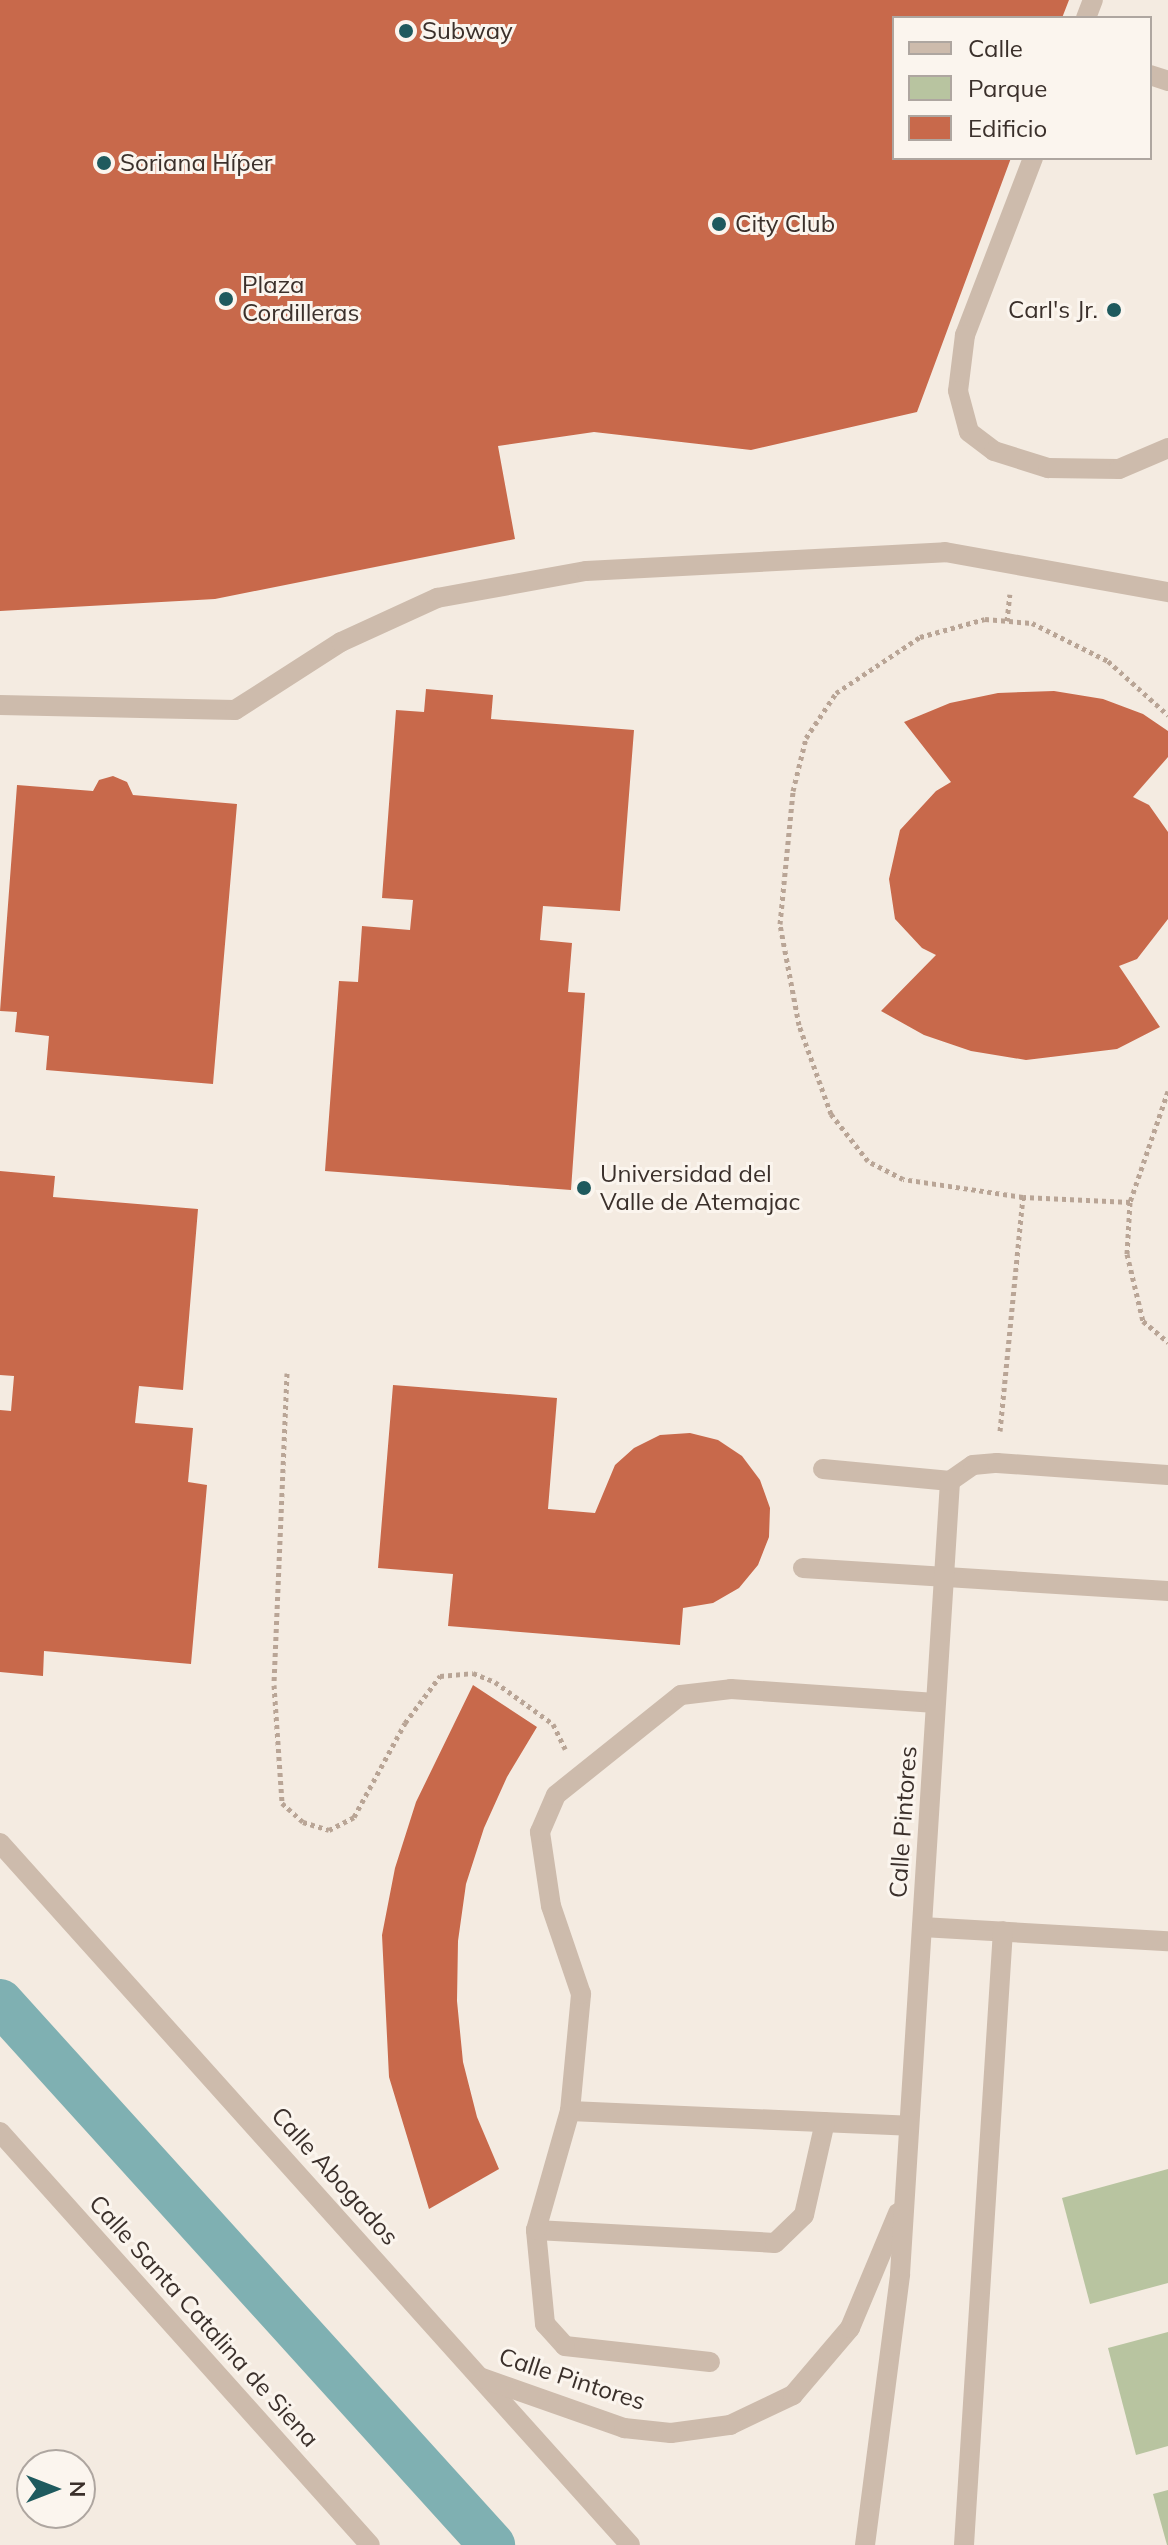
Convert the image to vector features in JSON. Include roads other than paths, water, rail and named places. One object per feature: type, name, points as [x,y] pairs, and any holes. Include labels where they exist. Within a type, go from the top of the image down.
[{"type":"street","points":[[1032,160],[965,335],[958,391],[969,432],[994,451],[1048,468],[1119,469],[1168,448]]},
{"type":"street","points":[[0,705],[235,710],[341,642],[437,598],[586,571],[945,552],[1168,592]]},
{"type":"street","points":[[823,1469],[950,1481],[973,1465],[997,1463],[1168,1475]]},
{"type":"street","name":"Calle Pintores","points":[[865,2545],[900,2274],[950,1481]]},
{"type":"street","points":[[803,1568],[944,1581],[1168,1591]]},
{"type":"street","points":[[710,2362],[565,2346],[545,2324],[536,2230],[570,2111],[581,1994],[551,1906],[540,1832],[556,1795],[681,1695],[731,1689],[936,1703]]},
{"type":"street","name":"Calle Abogados","points":[[0,1843],[630,2545]]},
{"type":"street","points":[[922,1927],[1168,1941]]},
{"type":"street","points":[[964,2545],[1003,1931]]},
{"type":"street","points":[[570,2111],[909,2126]]},
{"type":"street","points":[[536,2230],[775,2243],[804,2215],[825,2122]]},
{"type":"street","name":"Calle Santa Catalina de Siena","points":[[0,2132],[370,2545]]},
{"type":"street","name":"Calle Pintores","points":[[479,2377],[624,2428],[671,2433],[730,2425],[776,2406],[793,2395],[850,2328],[905,2194]]},
{"type":"waterway","points":[[0,2002],[492,2545]]},
{"type":"place","name":"Subway","points":[[406,31]]},
{"type":"place","name":"Soriana Híper","points":[[104,163]]},
{"type":"place","name":"City Club","points":[[719,224]]},
{"type":"place","name":"Plaza Cordilleras","points":[[226,299]]},
{"type":"place","name":"Carl's Jr.","points":[[1114,310]]},
{"type":"place","name":"Universidad del Valle de Atemajac","points":[[584,1188]]}]
